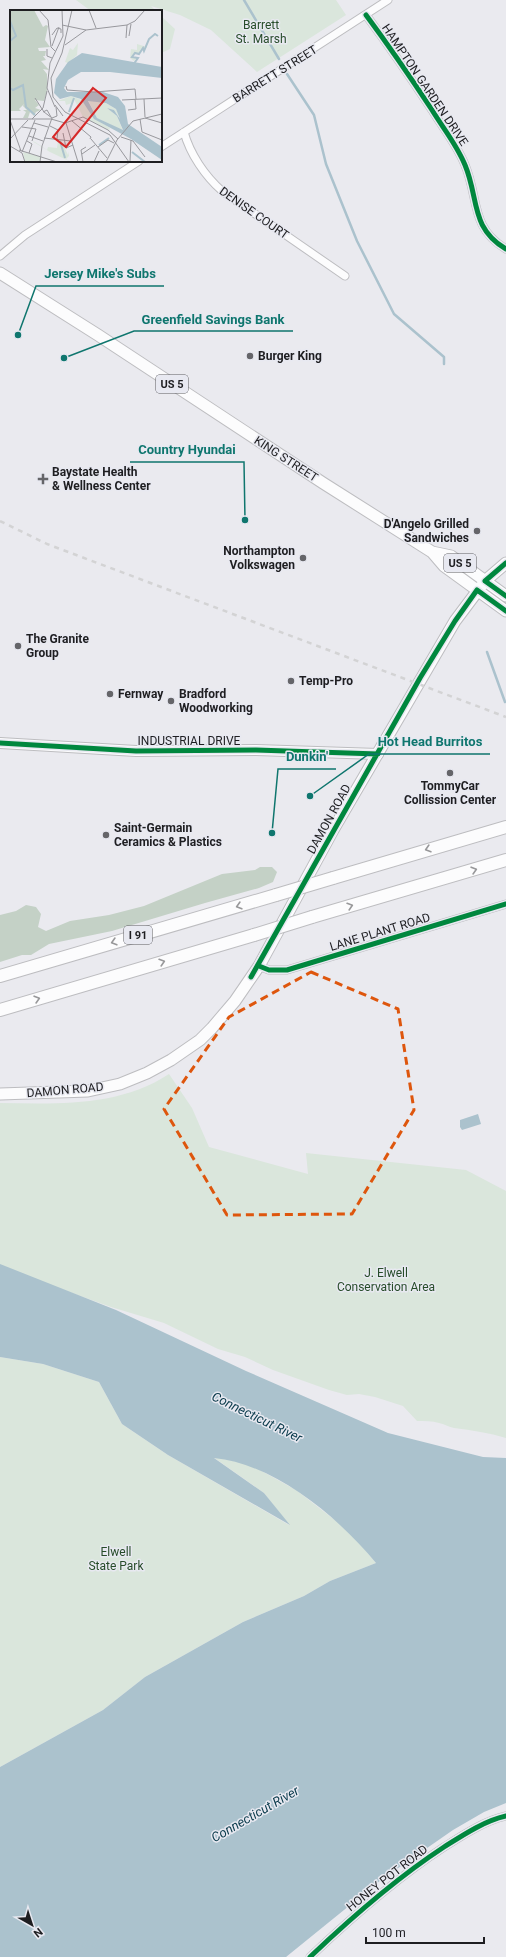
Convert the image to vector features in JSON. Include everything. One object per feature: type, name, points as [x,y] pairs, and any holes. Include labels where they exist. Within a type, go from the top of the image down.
[{"type":"highway","name":"I 91","points":[[0,976],[506,826]]},
{"type":"highway","points":[[0,1010],[506,860]]},
{"type":"main road","name":"KING STREET","points":[[0,273],[84,325],[432,552],[444,566],[477,590]]},
{"type":"main road","name":"KING STREET","points":[[432,552],[451,556],[485,581]]},
{"type":"main road","name":"DAMON ROAD","points":[[0,1094],[99,1089],[125,1082],[171,1060],[200,1040],[235,1001],[259,966],[333,830],[443,640],[477,590],[506,563]]},
{"type":"main road","name":"US 5","points":[[485,581],[506,596]]},
{"type":"main road","name":"US 5","points":[[477,590],[506,611]]},
{"type":"street","name":"BARRETT STREET","points":[[162,146],[388,0]]},
{"type":"street","name":"HAMPTON GARDEN DRIVE","points":[[366,15],[398,58],[459,152],[469,177],[480,222],[492,239],[506,249]]},
{"type":"street","name":"DENISE COURT","points":[[184,132],[186,142],[208,177],[222,191],[345,276]]},
{"type":"street","points":[[0,256],[24,235],[137,162]]},
{"type":"street","name":"INDUSTRIAL DRIVE","points":[[0,743],[136,752],[256,750],[378,754]]},
{"type":"street","name":"LANE PLANT ROAD","points":[[259,966],[269,970],[287,970],[506,904]]},
{"type":"street","name":"HONEY POT ROAD","points":[[310,1957],[370,1901],[404,1874],[464,1835],[489,1822],[506,1816]]},
{"type":"highlighted area","points":[[311,972],[398,1009],[414,1110],[352,1214],[227,1215],[164,1109],[229,1017]]},
{"type":"green space","name":"Barrett St. Marsh","points":[[76,0],[336,0],[346,15],[257,72],[211,30],[180,15],[151,6],[155,10],[90,10]]},
{"type":"green space","points":[[162,17],[175,29],[170,49],[162,53]]},
{"type":"green space","name":"J. Elwell Conservation Area","points":[[169,1074],[192,1108],[209,1147],[308,1174],[306,1153],[466,1170],[506,1191],[506,1438],[454,1428],[436,1422],[417,1421],[403,1406],[375,1397],[359,1394],[347,1395],[329,1390],[273,1370],[245,1357],[218,1349],[164,1323],[111,1307],[47,1284],[0,1274],[0,1103],[65,1103],[109,1098],[130,1093],[150,1085]]},
{"type":"green space","name":"Elwell State Park","points":[[0,1357],[43,1364],[99,1382],[122,1424],[168,1455],[289,1525],[264,1493],[213,1457],[249,1464],[296,1490],[349,1531],[376,1563],[330,1581],[304,1596],[243,1622],[145,1677],[103,1710],[0,1767]]},
{"type":"shaded area","points":[[260,867],[272,867],[277,872],[273,882],[259,888],[112,931],[49,944],[31,955],[22,955],[0,962],[0,915],[16,911],[26,905],[36,907],[41,914],[38,927],[46,931],[70,921],[109,915],[144,906],[222,874],[255,870]]},
{"type":"water","points":[[478,1114],[481,1124],[462,1130],[460,1127],[460,1120]]},
{"type":"water","name":"Connecticut River","points":[[0,1264],[116,1310],[246,1371],[388,1433],[483,1457],[506,1458],[506,1803],[484,1812],[453,1830],[381,1880],[286,1957],[0,1957],[0,1767],[103,1710],[145,1677],[243,1622],[304,1596],[330,1581],[376,1563],[343,1528],[324,1511],[282,1482],[260,1470],[237,1462],[214,1458],[264,1493],[290,1525],[168,1455],[122,1424],[99,1382],[43,1364],[0,1357]]},
{"type":"waterway","points":[[244,0],[279,59]]},
{"type":"waterway","points":[[287,74],[314,115],[326,164],[357,241],[394,314],[444,357],[444,364]]},
{"type":"waterway","points":[[487,652],[505,702]]},
{"type":"railway","points":[[0,521],[47,544],[506,717]]},
{"type":"cycle path","points":[[366,15],[408,74],[454,144],[465,165],[481,222],[486,232],[494,241],[506,249]]},
{"type":"cycle path","points":[[506,563],[485,581],[506,596]]},
{"type":"cycle path","points":[[251,977],[420,678],[455,621],[477,590],[506,611]]},
{"type":"cycle path","points":[[0,743],[136,751],[256,750],[378,754]]},
{"type":"cycle path","points":[[259,966],[269,970],[287,970],[506,904]]},
{"type":"cycle path","points":[[310,1957],[374,1899],[426,1859],[474,1829],[490,1821],[506,1816]]},
{"type":"place","name":"Jersey Mike's Subs","points":[[18,335]]},
{"type":"place","name":"Burger King","points":[[250,356]]},
{"type":"place","name":"Greenfield Savings Bank","points":[[64,358]]},
{"type":"place","name":"Baystate Health & Wellness Center","points":[[43,479]]},
{"type":"place","name":"Country Hyundai","points":[[245,520]]},
{"type":"place","name":"D'Angelo Grilled Sandwiches","points":[[477,531]]},
{"type":"place","name":"Northampton Volkswagen","points":[[303,558]]},
{"type":"place","name":"The Granite Group","points":[[18,646]]},
{"type":"place","name":"Temp-Pro","points":[[291,681]]},
{"type":"place","name":"Fernway","points":[[110,694]]},
{"type":"place","name":"Bradford Woodworking","points":[[171,701]]},
{"type":"place","name":"TommyCar Collission Center","points":[[450,773]]},
{"type":"place","name":"Hot Head Burritos","points":[[310,796]]},
{"type":"place","name":"Dunkin'","points":[[272,833]]},
{"type":"place","name":"Saint-Germain Ceramics & Plastics","points":[[106,835]]}]
